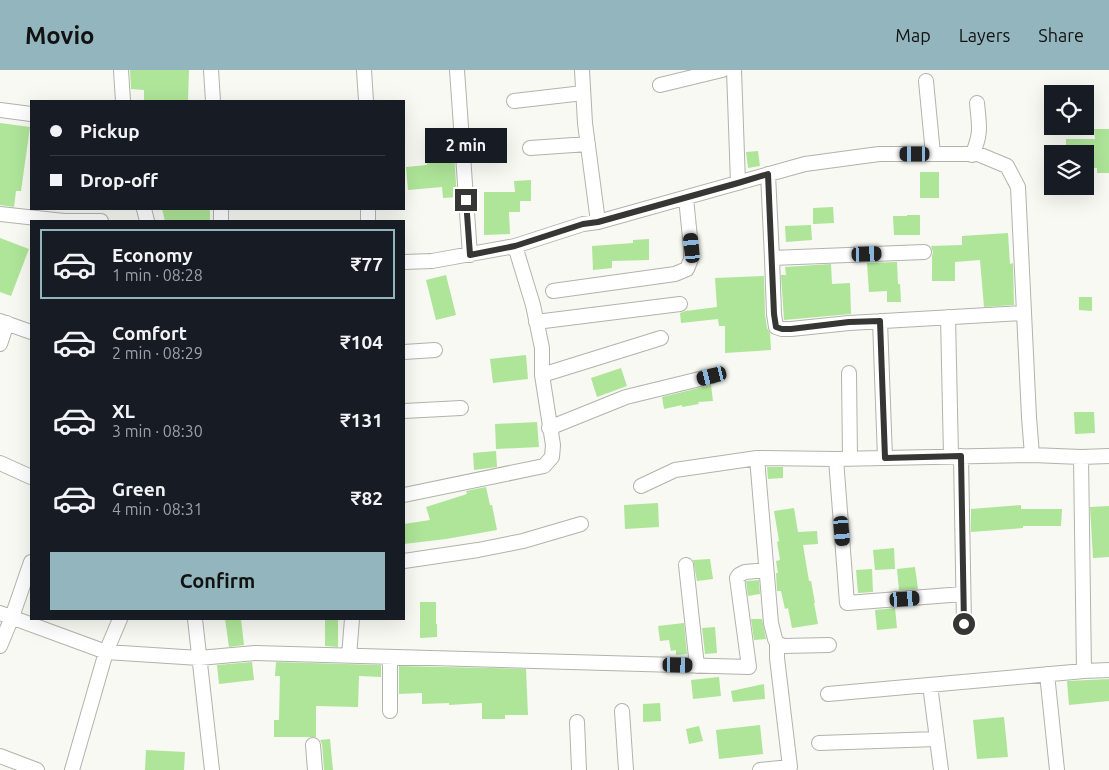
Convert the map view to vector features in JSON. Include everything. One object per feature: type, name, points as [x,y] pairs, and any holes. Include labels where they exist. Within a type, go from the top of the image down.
[{"type":"street","points":[[120,70],[124,100]]},
{"type":"street","points":[[211,70],[213,100]]},
{"type":"street","points":[[364,70],[366,100]]},
{"type":"street","points":[[457,70],[470,255]]},
{"type":"street","points":[[582,70],[585,123],[598,222]]},
{"type":"street","points":[[660,85],[722,70]]},
{"type":"street","points":[[734,70],[738,183]]},
{"type":"street","points":[[926,81],[933,154]]},
{"type":"street","points":[[514,101],[583,93]]},
{"type":"street","points":[[972,155],[980,132],[977,103]]},
{"type":"street","points":[[0,110],[30,114]]},
{"type":"street","points":[[530,148],[588,144]]},
{"type":"street","points":[[405,262],[432,261],[515,246],[583,224],[598,222],[805,164],[879,154],[978,154],[1007,166],[1018,187],[1032,455]]},
{"type":"street","points":[[768,174],[776,327],[791,329],[849,322],[1024,313]]},
{"type":"street","points":[[553,291],[675,274],[687,269],[691,259],[692,248],[686,198]]},
{"type":"street","points":[[0,214],[64,220]]},
{"type":"street","points":[[405,495],[544,466],[552,457],[553,445],[542,375],[542,348],[533,305],[515,246]]},
{"type":"street","points":[[772,258],[924,252]]},
{"type":"street","points":[[536,322],[680,304]]},
{"type":"street","points":[[948,318],[964,624]]},
{"type":"street","points":[[880,321],[885,458]]},
{"type":"street","points":[[0,344],[4,322],[30,332]]},
{"type":"street","points":[[542,375],[661,338]]},
{"type":"street","points":[[405,352],[435,350]]},
{"type":"street","points":[[849,373],[843,458],[848,603],[963,594]]},
{"type":"street","points":[[549,428],[626,397],[712,376]]},
{"type":"street","points":[[405,411],[461,408]]},
{"type":"street","points":[[641,486],[675,470],[756,458],[1109,456]]},
{"type":"street","points":[[1080,457],[1084,672]]},
{"type":"street","points":[[756,458],[772,628],[777,644],[790,767],[760,770]]},
{"type":"street","points":[[0,463],[30,476]]},
{"type":"street","points":[[405,561],[524,541],[581,524]]},
{"type":"street","points":[[0,646],[6,615],[30,564]]},
{"type":"street","points":[[686,565],[697,666]]},
{"type":"street","points":[[6,615],[106,652],[200,658],[256,653],[748,667],[738,575],[745,572],[766,570]]},
{"type":"street","points":[[72,770],[106,652],[120,620]]},
{"type":"street","points":[[196,620],[212,770]]},
{"type":"street","points":[[349,656],[352,620]]},
{"type":"street","points":[[777,644],[783,646],[830,645]]},
{"type":"street","points":[[390,657],[390,711]]},
{"type":"street","points":[[828,694],[1109,670]]},
{"type":"street","points":[[1047,674],[1057,770]]},
{"type":"street","points":[[930,685],[941,770]]},
{"type":"street","points":[[622,711],[626,770]]},
{"type":"street","points":[[577,722],[579,770]]},
{"type":"street","points":[[820,743],[937,739]]},
{"type":"street","points":[[313,745],[315,770]]},
{"type":"street","points":[[0,756],[37,770]]},
{"type":"building","points":[[130,70],[189,70],[188,100],[144,100],[144,90],[131,89]]},
{"type":"building","points":[[0,123],[30,127],[21,191],[16,191],[14,207],[0,205]]},
{"type":"building","points":[[1094,129],[1109,129],[1109,173],[1097,173],[1097,168],[1094,168],[1094,145],[1066,145],[1066,139],[1095,139]]},
{"type":"building","points":[[758,151],[760,166],[748,168],[746,152]]},
{"type":"building","points":[[454,154],[457,197],[443,198],[442,187],[408,190],[406,167],[427,165],[426,156]]},
{"type":"building","points":[[920,172],[939,172],[939,198],[920,198]]},
{"type":"building","points":[[531,180],[531,201],[520,201],[520,212],[509,212],[510,234],[484,235],[484,192],[515,192],[514,181]]},
{"type":"building","points":[[833,207],[834,223],[813,224],[813,208]]},
{"type":"building","points":[[162,210],[210,210],[210,220],[165,220]]},
{"type":"building","points":[[920,215],[920,235],[894,235],[893,216]]},
{"type":"building","points":[[811,225],[812,240],[786,242],[785,226]]},
{"type":"building","points":[[1008,233],[1010,264],[1013,263],[1014,305],[984,307],[980,260],[955,262],[955,281],[932,281],[933,252],[931,246],[962,245],[962,236]]},
{"type":"building","points":[[0,238],[29,249],[11,296],[0,292]]},
{"type":"building","points":[[649,239],[649,260],[612,261],[612,268],[593,270],[592,246],[633,243],[633,240]]},
{"type":"building","points":[[897,262],[901,302],[887,302],[887,291],[869,292],[867,263]]},
{"type":"building","points":[[831,264],[832,284],[850,283],[851,314],[784,320],[781,275],[786,275],[785,267]]},
{"type":"building","points":[[446,275],[456,315],[436,320],[426,280]]},
{"type":"building","points":[[764,276],[765,314],[767,328],[770,333],[771,350],[725,353],[725,326],[719,326],[718,319],[681,323],[680,313],[717,307],[715,278]]},
{"type":"building","points":[[1079,297],[1092,297],[1092,311],[1079,310]]},
{"type":"building","points":[[526,355],[528,379],[493,383],[490,359]]},
{"type":"building","points":[[621,368],[627,386],[597,397],[591,378]]},
{"type":"building","points":[[711,385],[713,401],[664,409],[662,397]]},
{"type":"building","points":[[1074,412],[1094,412],[1095,433],[1075,434]]},
{"type":"building","points":[[537,422],[539,447],[496,449],[495,424]]},
{"type":"building","points":[[496,451],[497,467],[474,470],[473,453]]},
{"type":"building","points":[[767,467],[783,467],[783,478],[768,479]]},
{"type":"building","points":[[486,487],[497,530],[405,544],[405,524],[430,520],[426,507],[467,494],[466,491]]},
{"type":"building","points":[[658,503],[659,527],[625,529],[624,505]]},
{"type":"building","points":[[1021,505],[1021,509],[1062,509],[1061,526],[1023,526],[1023,528],[971,532],[971,509]]},
{"type":"building","points":[[1109,506],[1109,557],[1093,558],[1090,507]]},
{"type":"building","points":[[794,508],[798,532],[817,531],[818,544],[803,545],[818,624],[792,628],[788,608],[785,609],[781,591],[777,591],[776,573],[778,573],[776,561],[780,560],[774,511]]},
{"type":"building","points":[[894,548],[895,569],[875,570],[873,550]]},
{"type":"building","points":[[710,559],[713,579],[697,581],[693,560]]},
{"type":"building","points":[[915,567],[918,589],[899,590],[897,569]]},
{"type":"building","points":[[872,569],[873,592],[858,593],[856,570]]},
{"type":"building","points":[[759,580],[760,594],[748,596],[746,581]]},
{"type":"building","points":[[420,602],[436,602],[437,637],[420,638]]},
{"type":"building","points":[[895,608],[897,628],[877,630],[875,610]]},
{"type":"building","points":[[751,619],[762,619],[766,639],[754,640]]},
{"type":"building","points":[[225,620],[241,620],[244,645],[229,647]]},
{"type":"building","points":[[325,620],[338,620],[338,647],[325,646]]},
{"type":"building","points":[[684,623],[687,654],[676,655],[676,650],[671,651],[669,640],[660,641],[658,626]]},
{"type":"building","points":[[715,627],[717,653],[705,654],[702,628]]},
{"type":"building","points":[[252,662],[254,680],[219,684],[217,665]]},
{"type":"building","points":[[276,662],[381,665],[381,677],[359,676],[358,707],[316,706],[316,737],[274,737],[274,720],[279,720],[280,676],[275,676]]},
{"type":"building","points":[[399,666],[526,669],[528,715],[505,715],[505,719],[482,719],[482,703],[422,704],[422,693],[399,694]]},
{"type":"building","points":[[719,677],[721,696],[693,699],[691,680]]},
{"type":"building","points":[[1109,679],[1109,701],[1069,705],[1067,681]]},
{"type":"building","points":[[764,684],[765,699],[733,702],[731,691]]},
{"type":"building","points":[[660,703],[661,721],[643,722],[643,704]]},
{"type":"building","points":[[1004,717],[1008,757],[977,759],[973,720]]},
{"type":"building","points":[[760,725],[763,754],[719,759],[716,730]]},
{"type":"building","points":[[699,726],[703,741],[689,744],[686,729]]},
{"type":"building","points":[[330,739],[333,770],[324,770],[320,740]]},
{"type":"building","points":[[146,750],[185,752],[184,770],[145,770]]},
{"type":"route","points":[[466,200],[470,255],[515,246],[583,224],[598,222],[768,174],[776,327],[791,329],[849,322],[880,321],[885,458],[961,456],[964,624]]}]
